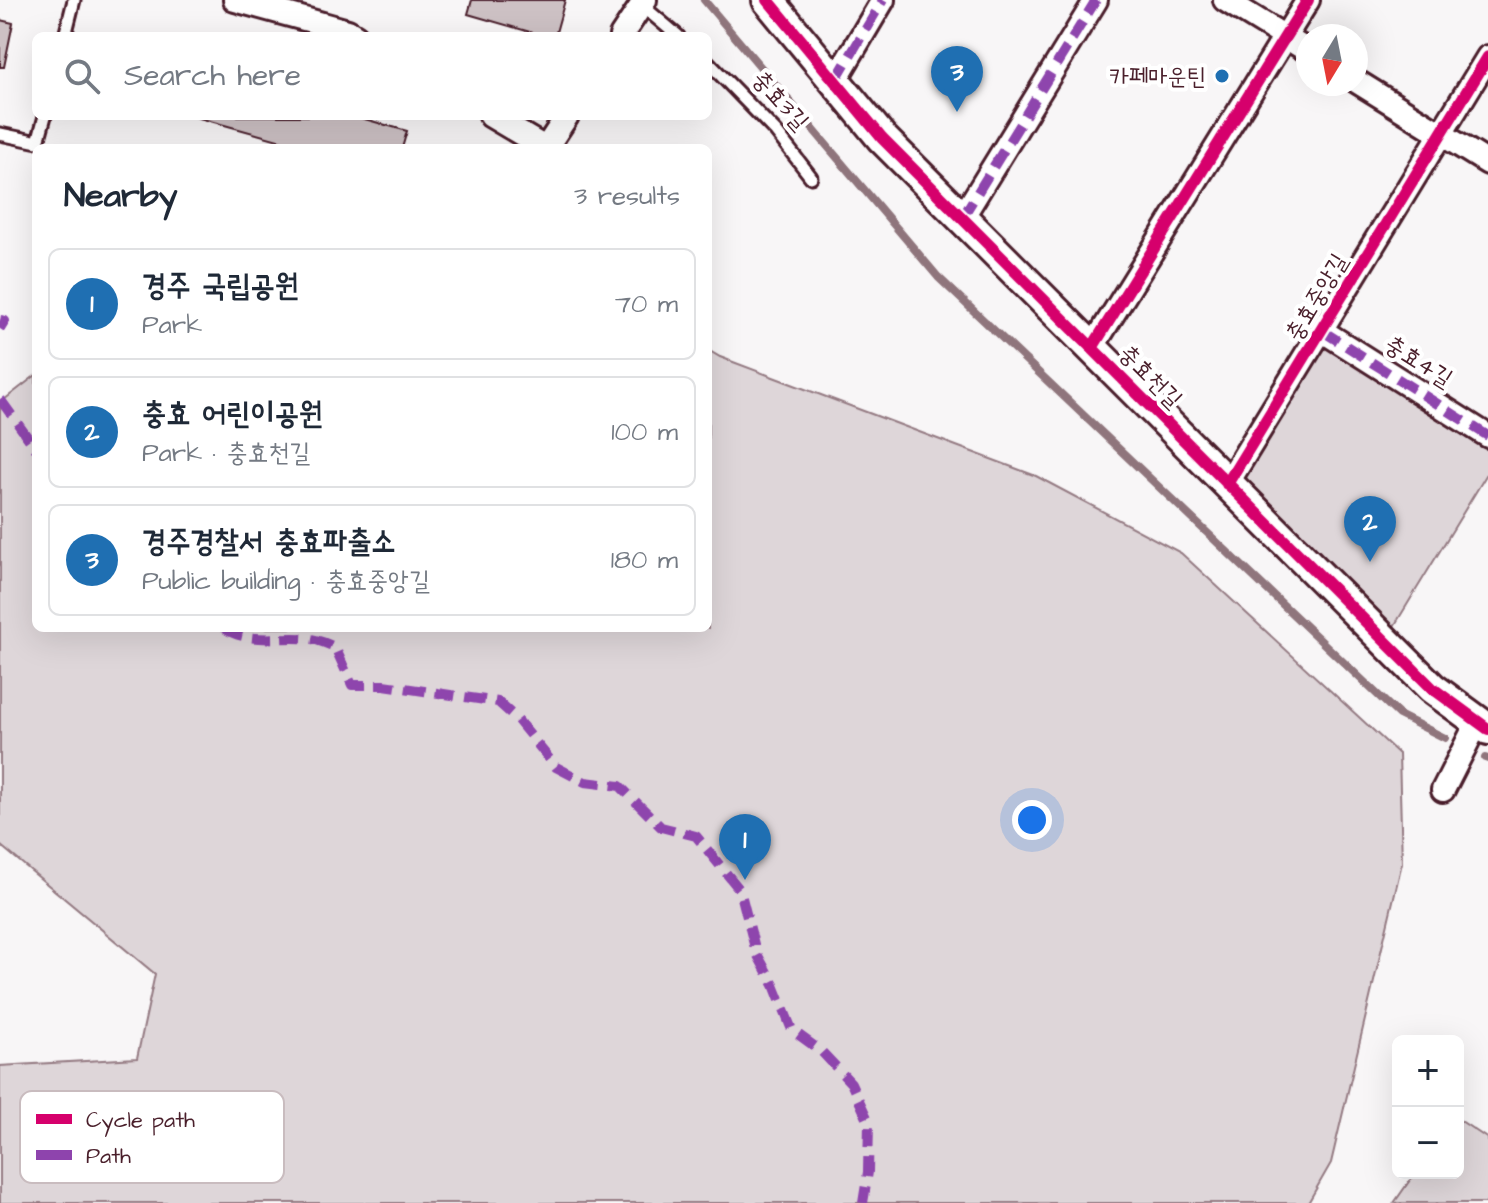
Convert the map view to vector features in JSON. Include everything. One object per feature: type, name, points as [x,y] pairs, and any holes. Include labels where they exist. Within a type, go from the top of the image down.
[{"type":"street","points":[[235,0],[350,32]]},
{"type":"street","name":"충효천길","points":[[768,0],[882,138],[1432,688],[1482,726]]},
{"type":"street","points":[[835,81],[883,0]]},
{"type":"street","points":[[962,218],[1096,0]]},
{"type":"street","points":[[1225,0],[1296,44]]},
{"type":"street","points":[[1092,348],[1308,0]]},
{"type":"street","points":[[623,32],[640,2]]},
{"type":"street","name":"충효중앙길","points":[[1227,484],[1488,57]]},
{"type":"street","points":[[1368,88],[1488,163]]},
{"type":"street","points":[[498,120],[538,144]]},
{"type":"street","points":[[548,144],[564,120]]},
{"type":"street","name":"충효4길","points":[[1321,330],[1488,436]]},
{"type":"street","points":[[1443,790],[1482,726]]},
{"type":"lane","points":[[66,32],[74,0]]},
{"type":"lane","points":[[640,2],[674,32]]},
{"type":"lane","name":"충효3길","points":[[712,66],[776,132],[811,177]]},
{"type":"lane","points":[[0,134],[38,142],[44,120]]},
{"type":"shaded area","points":[[1321,330],[1488,436],[1488,472],[1385,641],[1227,484]]},
{"type":"shaded area","points":[[712,352],[1036,476],[1181,553],[1399,754],[1402,863],[1331,1163],[1308,1203],[0,1203],[0,1066],[137,1058],[155,974],[0,845],[0,403],[32,378],[32,632],[712,632]]},
{"type":"shaded area","points":[[1464,1123],[1488,1139],[1488,1203],[1394,1203],[1411,1179],[1464,1179]]},
{"type":"building","points":[[472,0],[565,0],[556,32],[530,32],[468,14]]},
{"type":"building","points":[[0,20],[13,23],[4,67],[0,67]]},
{"type":"building","points":[[206,120],[368,120],[407,131],[403,144],[293,144]]},
{"type":"waterway","points":[[704,0],[938,277],[1399,715],[1445,738]]},
{"type":"marked path","points":[[835,81],[883,0]]},
{"type":"marked path","points":[[962,218],[1096,0]]},
{"type":"marked path","points":[[0,320],[5,321],[0,329]]},
{"type":"marked path","points":[[1321,330],[1488,436]]},
{"type":"marked path","points":[[0,399],[32,443]]},
{"type":"marked path","points":[[231,632],[266,638],[311,639],[335,647],[352,685],[384,685],[498,702],[516,718],[556,767],[585,782],[620,786],[661,827],[696,836],[740,890],[756,952],[774,985],[792,1030],[821,1051],[851,1083],[869,1122],[868,1172],[863,1203]]},
{"type":"cycle path","points":[[768,0],[882,138],[1432,688],[1488,729]]},
{"type":"cycle path","points":[[1092,348],[1308,0]]},
{"type":"cycle path","points":[[1227,484],[1488,57]]},
{"type":"place","name":"카페마운틴","points":[[1222,76]]},
{"type":"place","name":"경주경찰서 충효파출소","points":[[957,112]]},
{"type":"place","name":"충효 어린이공원","points":[[1370,562]]},
{"type":"place","name":"경주 국립공원","points":[[745,880]]}]
